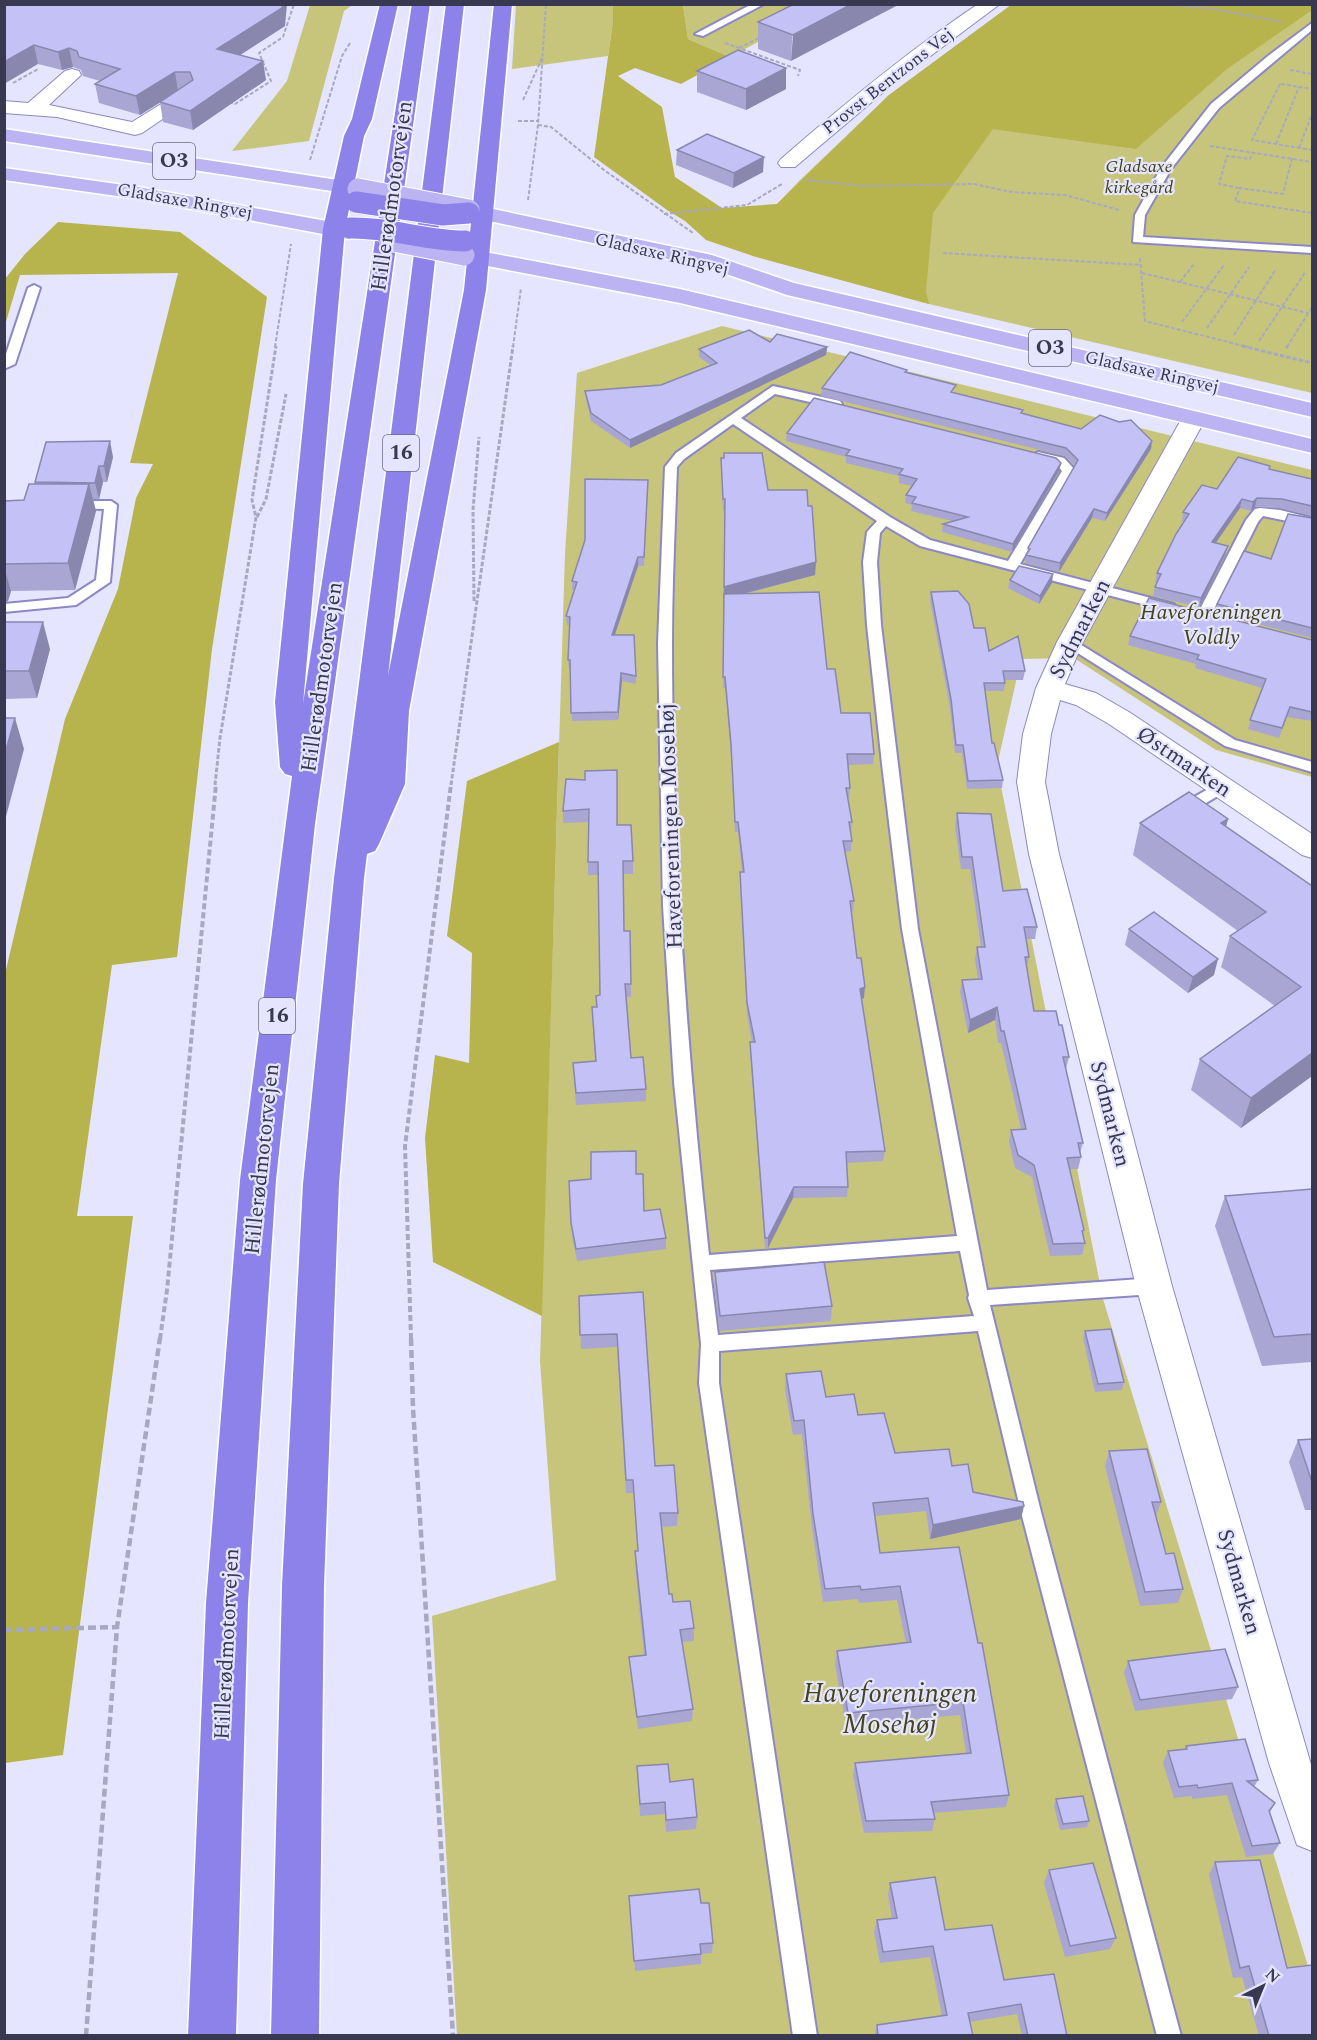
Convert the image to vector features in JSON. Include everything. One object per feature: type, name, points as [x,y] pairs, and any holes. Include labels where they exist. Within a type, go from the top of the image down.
[{"type":"highway","points":[[300,824],[290,702],[344,230],[349,195],[389,4]]},
{"type":"highway","name":"Hillerødmotorvejen","points":[[212,2036],[228,1591],[258,1180],[300,824],[421,4]]},
{"type":"highway","points":[[454,16],[466,4]]},
{"type":"highway","points":[[349,878],[390,784],[395,711],[475,290],[472,248],[474,212],[503,4]]},
{"type":"highway","name":"Hillerødmotorvejen","points":[[295,2036],[303,1586],[321,1184],[349,878],[454,16]]},
{"type":"highway","points":[[349,195],[443,215],[474,212]]},
{"type":"main road","name":"Gladsaxe Ringvej","points":[[4,135],[349,195]]},
{"type":"main road","name":"Gladsaxe Ringvej","points":[[4,174],[138,193],[344,230],[472,248],[1312,446]]},
{"type":"main road","name":"Gladsaxe Ringvej","points":[[474,212],[712,262],[787,288],[1312,410]]},
{"type":"street","name":"Provst Bentzons Vej","points":[[789,171],[887,78],[948,32],[992,4]]},
{"type":"street","points":[[32,110],[72,75]]},
{"type":"street","points":[[4,107],[57,111],[135,129],[186,97]]},
{"type":"street","name":"Sydmarken","points":[[1194,418],[1070,642],[1050,688],[1037,734],[1031,782],[1042,844],[1154,1286],[1290,1763],[1312,1830]]},
{"type":"street","name":"Østmarken","points":[[1050,688],[1086,699],[1119,718],[1312,848]]},
{"type":"lane","points":[[700,34],[760,4]]},
{"type":"lane","points":[[1312,26],[1270,58],[1215,106],[1166,168],[1140,215],[1137,240],[1312,250]]},
{"type":"lane","points":[[4,366],[9,364],[34,288]]},
{"type":"lane","points":[[853,408],[773,390],[733,418],[885,520],[925,543],[1198,614],[1252,520],[1260,512],[1280,514],[1312,522]]},
{"type":"lane","name":"Haveforeningen Mosehøj","points":[[733,418],[680,456],[671,466],[665,642],[668,798],[683,1095],[710,1344],[709,1383],[805,2036]]},
{"type":"lane","points":[[1012,566],[1069,470],[1060,461],[1025,453]]},
{"type":"lane","points":[[4,608],[71,602],[103,582],[111,505],[52,504]]},
{"type":"lane","points":[[885,520],[874,532],[870,562],[874,625],[889,764],[910,928],[977,1298],[1169,2036]]},
{"type":"lane","points":[[1070,642],[1230,743],[1312,767]]},
{"type":"lane","points":[[1190,818],[1180,812],[1221,786]]},
{"type":"lane","points":[[700,1263],[967,1244]]},
{"type":"lane","points":[[977,1298],[1154,1286]]},
{"type":"lane","points":[[710,1344],[985,1323]]},
{"type":"path","points":[[225,101],[235,104],[271,81],[259,53],[283,37],[294,4]]},
{"type":"path","points":[[528,201],[538,123],[546,4]]},
{"type":"path","points":[[1162,4],[1212,9],[1312,26]]},
{"type":"path","points":[[271,34],[283,37]]},
{"type":"path","points":[[700,34],[800,70],[798,76]]},
{"type":"path","points":[[308,165],[342,56],[350,46],[353,36]]},
{"type":"path","points":[[739,48],[760,37]]},
{"type":"path","points":[[4,88],[41,67]]},
{"type":"path","points":[[1312,89],[1280,84],[1252,140],[1312,150]]},
{"type":"path","points":[[1276,144],[1299,87]]},
{"type":"path","points":[[1299,148],[1312,114]]},
{"type":"path","points":[[516,121],[551,127],[604,170],[694,234]]},
{"type":"path","points":[[1186,143],[1312,162]]},
{"type":"path","points":[[1253,153],[1250,159],[1227,156],[1219,184],[1283,194],[1292,159]]},
{"type":"path","points":[[663,214],[747,205],[789,171],[866,186],[974,184],[1011,192],[1065,195],[1140,215]]},
{"type":"path","points":[[1240,188],[1235,201],[1312,213]]},
{"type":"path","points":[[1137,240],[1145,321],[1312,363]]},
{"type":"path","points":[[86,2036],[117,1628],[167,1290],[220,738],[256,517],[252,500],[291,243]]},
{"type":"path","points":[[943,253],[1141,265]]},
{"type":"path","points":[[1182,322],[1227,262]]},
{"type":"path","points":[[1207,328],[1251,264]]},
{"type":"path","points":[[1234,335],[1278,266]]},
{"type":"path","points":[[1260,341],[1308,267]]},
{"type":"path","points":[[1142,273],[1311,314]]},
{"type":"path","points":[[453,2036],[413,1408],[405,1146],[474,613],[521,285]]},
{"type":"path","points":[[1286,348],[1311,314],[1312,308]]},
{"type":"path","points":[[474,613],[473,510],[480,427]]},
{"type":"path","points":[[4,1630],[117,1628]]},
{"type":"green space","points":[[310,5],[352,5],[344,11],[309,141],[232,151],[287,81]]},
{"type":"green space","points":[[516,5],[613,5],[608,56],[512,69]]},
{"type":"green space","points":[[683,5],[827,5],[730,57],[688,39]]},
{"type":"green space","name":"Gladsaxe kirkegård","points":[[1011,5],[1312,5],[1312,393],[929,304],[753,256],[777,204],[799,181],[889,95]]},
{"type":"green space","name":"Haveforeningen Mosehøj","points":[[722,326],[1312,470],[1312,777],[1216,750],[1074,658],[1021,659],[997,766],[1103,1299],[1312,1979],[1312,2035],[457,2035],[432,1616],[556,1580],[540,1361],[565,553],[577,373]]},
{"type":"shaded area","points":[[613,5],[683,5],[688,39],[730,57],[681,84],[635,68],[618,76],[662,107],[675,177],[722,208],[777,204],[889,95],[1011,5],[1312,5],[1312,10],[1227,69],[1136,149],[993,129],[933,213],[926,292],[929,304],[753,256],[706,240],[685,221],[594,157],[613,21]]},
{"type":"shaded area","points":[[58,222],[180,232],[267,297],[212,649],[177,957],[112,965],[77,1216],[133,1216],[63,1755],[5,1763],[5,974],[65,719],[118,589],[136,498],[153,464],[130,463],[178,273],[20,275],[5,325],[5,279],[25,254]]},
{"type":"shaded area","points":[[559,742],[542,1316],[433,1262],[425,1138],[435,1055],[469,1063],[472,953],[447,936],[467,781]]},
{"type":"building","points":[[4,4],[283,4],[282,8],[217,49],[263,61],[190,111],[160,102],[193,80],[190,72],[175,72],[136,96],[95,84],[120,69],[79,57],[77,51],[69,48],[58,52],[34,45],[4,62]]},
{"type":"building","points":[[794,4],[852,4],[793,35],[758,22]]},
{"type":"building","points":[[738,50],[786,68],[746,89],[697,71]]},
{"type":"building","points":[[707,134],[764,157],[734,173],[677,150]]},
{"type":"building","points":[[749,330],[770,342],[777,334],[827,347],[630,440],[591,413],[585,391],[661,385],[717,363],[699,349]]},
{"type":"building","points":[[850,352],[907,370],[905,372],[956,385],[951,392],[1023,410],[1021,413],[1081,429],[1100,415],[1119,422],[1131,420],[1152,441],[1107,513],[1094,509],[1060,563],[1026,555],[1078,460],[1066,448],[822,388]]},
{"type":"building","points":[[814,398],[1056,458],[1061,463],[1013,544],[943,524],[968,517],[912,503],[916,497],[906,495],[917,479],[899,474],[903,469],[846,455],[850,450],[787,433]]},
{"type":"building","points":[[110,441],[104,466],[99,466],[95,483],[35,482],[46,442]]},
{"type":"building","points":[[724,453],[762,453],[768,490],[807,490],[808,506],[812,506],[816,562],[724,587],[725,499],[723,499],[721,458],[724,458]]},
{"type":"building","points":[[1238,457],[1270,466],[1269,469],[1312,479],[1312,506],[1282,499],[1257,498],[1253,502],[1242,499],[1212,542],[1228,546],[1201,598],[1155,587],[1161,574],[1157,573],[1176,534],[1189,514],[1183,512],[1202,485],[1217,489]]},
{"type":"building","points":[[585,479],[648,480],[644,557],[638,557],[612,635],[634,635],[636,676],[621,673],[618,712],[571,713],[570,660],[568,660],[570,617],[566,616],[577,582],[572,581],[585,540]]},
{"type":"building","points":[[29,484],[89,484],[68,563],[4,564],[4,501],[24,500]]},
{"type":"building","points":[[1288,514],[1312,518],[1312,628],[1217,604],[1244,551],[1271,559]]},
{"type":"building","points":[[1019,566],[1053,574],[1040,596],[1010,580]]},
{"type":"building","points":[[958,591],[969,604],[974,628],[985,628],[989,651],[1018,636],[1025,671],[1003,671],[1005,683],[984,683],[992,743],[994,743],[1003,780],[968,781],[963,745],[956,745],[951,699],[931,592]]},
{"type":"building","points":[[819,592],[827,669],[835,669],[841,713],[870,713],[874,754],[847,754],[850,788],[846,788],[852,822],[849,822],[852,841],[843,841],[854,901],[850,901],[857,958],[861,958],[865,987],[860,989],[885,1151],[846,1152],[848,1187],[794,1187],[768,1238],[765,1238],[750,1042],[755,1042],[747,1003],[740,872],[744,872],[738,822],[735,822],[731,744],[725,677],[723,677],[724,594]]},
{"type":"building","points":[[1149,598],[1312,640],[1312,712],[1290,707],[1282,728],[1250,720],[1266,679],[1197,659],[1199,655],[1130,636]]},
{"type":"building","points":[[4,622],[43,622],[29,671],[4,671]]},
{"type":"building","points":[[4,718],[15,718],[4,757]]},
{"type":"building","points":[[617,770],[617,825],[631,825],[633,861],[623,861],[624,931],[630,931],[631,984],[625,984],[631,1058],[643,1057],[646,1089],[576,1093],[573,1063],[596,1061],[592,1007],[597,1007],[596,996],[600,995],[598,862],[588,862],[589,809],[563,811],[566,779],[585,780],[585,771]]},
{"type":"building","points":[[1189,792],[1228,819],[1221,823],[1312,886],[1312,1053],[1251,1098],[1200,1059],[1301,987],[1230,936],[1266,912],[1140,823]]},
{"type":"building","points":[[957,813],[991,814],[1003,891],[1027,889],[1037,927],[1024,927],[1029,957],[1025,957],[1034,1011],[1056,1011],[1059,1025],[1062,1025],[1069,1057],[1063,1057],[1083,1143],[1078,1143],[1081,1157],[1067,1158],[1085,1243],[1053,1244],[1034,1165],[1018,1155],[1011,1130],[1026,1129],[997,1007],[970,1020],[962,980],[982,979],[977,947],[985,947],[972,857],[962,857]]},
{"type":"building","points":[[1154,912],[1218,959],[1193,977],[1129,929]]},
{"type":"building","points":[[636,1151],[636,1174],[643,1174],[644,1211],[660,1209],[666,1238],[576,1249],[571,1223],[569,1181],[591,1179],[591,1152]]},
{"type":"building","points":[[1312,1189],[1312,1334],[1274,1337],[1225,1196]]},
{"type":"building","points":[[824,1262],[832,1306],[720,1316],[715,1272]]},
{"type":"building","points":[[643,1292],[655,1466],[674,1465],[678,1513],[660,1513],[669,1594],[672,1594],[673,1602],[690,1601],[694,1628],[680,1630],[693,1709],[637,1717],[629,1657],[646,1655],[635,1551],[638,1551],[633,1480],[626,1480],[617,1334],[580,1335],[579,1296]]},
{"type":"building","points":[[1111,1329],[1124,1382],[1098,1384],[1085,1331]]},
{"type":"building","points":[[821,1371],[826,1397],[854,1394],[858,1415],[884,1413],[895,1453],[949,1449],[952,1466],[968,1464],[973,1492],[1023,1502],[1024,1506],[933,1525],[928,1498],[873,1503],[880,1553],[959,1547],[978,1643],[982,1643],[1009,1795],[931,1802],[935,1819],[866,1821],[855,1763],[971,1753],[963,1702],[848,1713],[837,1651],[911,1642],[900,1586],[861,1590],[860,1586],[825,1589],[813,1514],[804,1420],[794,1421],[786,1374]]},
{"type":"building","points":[[1312,1439],[1312,1482],[1298,1440]]},
{"type":"building","points":[[1147,1449],[1161,1502],[1152,1502],[1166,1554],[1174,1553],[1183,1589],[1145,1592],[1109,1451]]},
{"type":"building","points":[[1225,1649],[1238,1687],[1140,1700],[1128,1661]]},
{"type":"building","points":[[1245,1739],[1258,1780],[1247,1781],[1275,1803],[1269,1811],[1280,1843],[1252,1846],[1232,1783],[1198,1788],[1197,1785],[1179,1787],[1168,1751],[1187,1749],[1186,1746]]},
{"type":"building","points":[[668,1764],[670,1782],[693,1779],[697,1817],[666,1820],[665,1802],[640,1804],[637,1766]]},
{"type":"building","points":[[1083,1796],[1089,1821],[1063,1824],[1056,1799]]},
{"type":"building","points":[[1260,1860],[1287,1968],[1312,1965],[1312,2036],[1269,2036],[1249,1966],[1240,1968],[1215,1862]]},
{"type":"building","points":[[1093,1863],[1116,1938],[1070,1946],[1049,1870]]},
{"type":"building","points":[[935,1877],[945,1930],[992,1925],[1004,1980],[1054,1974],[1067,2036],[1028,2036],[1021,2004],[968,2013],[973,2036],[878,2036],[877,2025],[947,2015],[933,1946],[883,1952],[877,1920],[897,1918],[890,1883]]},
{"type":"building","points":[[699,1889],[701,1903],[709,1903],[713,1943],[700,1944],[701,1954],[634,1961],[629,1896]]},
{"type":"park label","name":"Haveforeningen Voldly","points":[[1211,624]]}]
